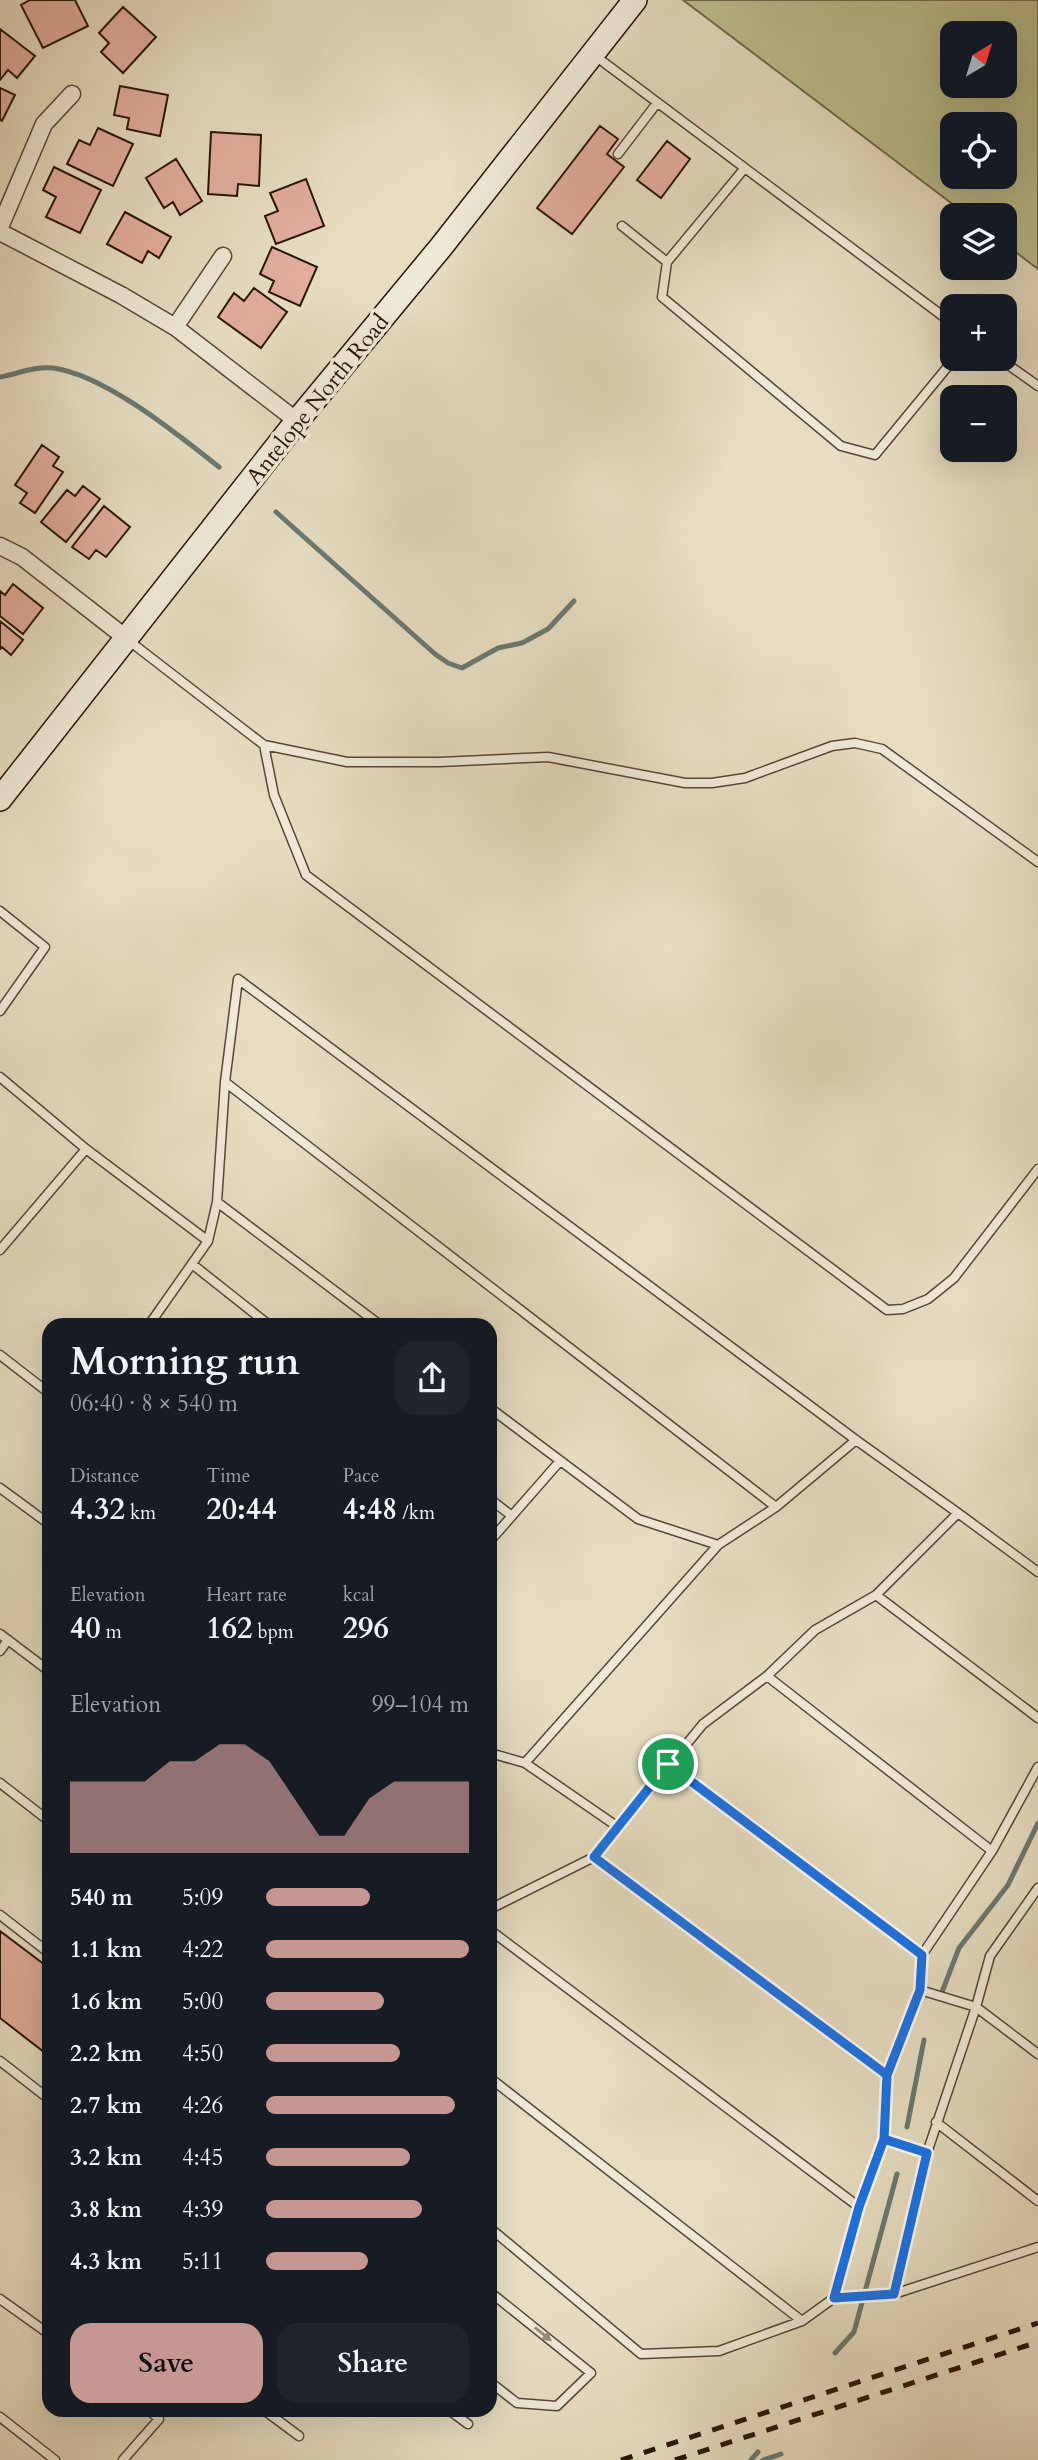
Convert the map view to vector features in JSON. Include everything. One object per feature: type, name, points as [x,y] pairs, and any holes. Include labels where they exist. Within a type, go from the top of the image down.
[{"type":"main road","name":"Antelope North Road","points":[[0,799],[297,421],[441,247],[635,0]]},
{"type":"street","points":[[72,94],[44,124],[0,230],[175,327],[297,421]]},
{"type":"street","points":[[175,327],[223,256]]},
{"type":"street","points":[[0,546],[22,557],[126,638]]},
{"type":"lane","points":[[594,55],[940,314]]},
{"type":"lane","points":[[618,154],[657,103]]},
{"type":"lane","points":[[744,169],[667,262],[662,298],[841,446],[875,456],[944,371]]},
{"type":"lane","points":[[621,226],[667,262]]},
{"type":"lane","points":[[1017,371],[1038,386]]},
{"type":"lane","points":[[126,638],[264,745],[347,762],[440,762],[548,757],[685,783],[712,783],[745,778],[832,746],[855,744],[882,749],[1038,862]]},
{"type":"lane","points":[[264,745],[274,795],[306,875],[887,1310],[903,1309],[928,1299],[954,1278],[1038,1169]]},
{"type":"lane","points":[[0,911],[45,947],[0,1011]]},
{"type":"lane","points":[[154,1318],[208,1241],[217,1202],[225,1082],[238,979],[856,1440],[1038,1572]]},
{"type":"lane","points":[[0,1077],[86,1149],[208,1241]]},
{"type":"lane","points":[[225,1082],[776,1507]]},
{"type":"lane","points":[[0,1250],[86,1149]]},
{"type":"lane","points":[[217,1202],[371,1318]]},
{"type":"lane","points":[[192,1264],[260,1318]]},
{"type":"lane","points":[[0,1355],[42,1388]]},
{"type":"lane","points":[[497,1413],[638,1519],[718,1545]]},
{"type":"lane","points":[[525,1763],[718,1545],[776,1507],[856,1440]]},
{"type":"lane","points":[[497,1533],[561,1461]]},
{"type":"lane","points":[[0,1488],[42,1519]]},
{"type":"lane","points":[[497,1504],[512,1516]]},
{"type":"lane","points":[[497,1906],[594,1857],[703,1724],[767,1676],[815,1630],[876,1595],[958,1513]]},
{"type":"lane","points":[[876,1595],[1038,1718]]},
{"type":"lane","points":[[0,1634],[42,1666]]},
{"type":"lane","points":[[0,1651],[8,1640]]},
{"type":"lane","points":[[767,1676],[992,1851]]},
{"type":"lane","points":[[497,1755],[525,1763],[618,1827]]},
{"type":"lane","points":[[668,1764],[922,1955]]},
{"type":"lane","points":[[834,2298],[859,2207],[884,2139],[887,2075],[920,1990],[922,1955],[992,1851],[1038,1768]]},
{"type":"lane","points":[[0,1783],[42,1816]]},
{"type":"lane","points":[[594,1857],[887,2075]]},
{"type":"lane","points":[[894,2294],[927,2153],[976,2007],[990,1956],[1038,1888]]},
{"type":"lane","points":[[0,1915],[42,1948]]},
{"type":"lane","points":[[497,1935],[859,2207]]},
{"type":"lane","points":[[920,1990],[976,2007],[1038,2054]]},
{"type":"lane","points":[[0,2061],[42,2094]]},
{"type":"lane","points":[[497,2083],[802,2321]]},
{"type":"lane","points":[[936,2122],[1038,2201]]},
{"type":"lane","points":[[884,2139],[927,2153]]},
{"type":"lane","points":[[497,2234],[641,2354],[719,2351],[802,2321],[834,2298],[894,2294],[1038,2247]]},
{"type":"lane","points":[[497,2298],[591,2373],[557,2406],[517,2403],[497,2387]]},
{"type":"lane","points":[[0,2299],[42,2329]]},
{"type":"lane","points":[[0,2417],[55,2460]]},
{"type":"lane","points":[[124,2460],[159,2419],[157,2417]]},
{"type":"lane","points":[[273,2417],[299,2436]]},
{"type":"lane","points":[[458,2417],[468,2424]]},
{"type":"green space","points":[[683,0],[1038,0],[1038,269],[1017,253],[1017,203],[951,203]]},
{"type":"building","points":[[30,0],[75,0],[88,26],[43,48],[21,5]]},
{"type":"building","points":[[123,7],[156,37],[123,73],[101,52],[109,43],[99,33]]},
{"type":"building","points":[[0,29],[35,56],[17,78],[8,70],[0,80]]},
{"type":"building","points":[[120,86],[168,95],[160,136],[127,129],[129,118],[114,115]]},
{"type":"building","points":[[0,88],[15,95],[2,121],[0,120]]},
{"type":"building","points":[[600,126],[618,139],[607,154],[624,167],[572,234],[537,208]]},
{"type":"building","points":[[98,128],[133,144],[113,186],[67,164],[79,140],[90,145]]},
{"type":"building","points":[[211,132],[261,135],[259,186],[238,184],[237,196],[208,194]]},
{"type":"building","points":[[667,141],[690,159],[661,198],[637,180]]},
{"type":"building","points":[[176,159],[202,201],[180,215],[173,202],[164,208],[146,178]]},
{"type":"building","points":[[54,167],[101,190],[80,233],[46,217],[56,197],[43,190]]},
{"type":"building","points":[[306,179],[324,226],[276,244],[265,216],[278,211],[270,193]]},
{"type":"building","points":[[125,212],[171,237],[159,258],[148,251],[142,263],[107,244]]},
{"type":"building","points":[[272,247],[317,267],[300,306],[269,292],[274,281],[260,274]]},
{"type":"building","points":[[254,288],[287,312],[261,348],[218,317],[234,293],[244,301]]},
{"type":"building","points":[[42,445],[59,457],[53,466],[63,472],[35,513],[20,503],[27,493],[15,485]]},
{"type":"building","points":[[83,486],[100,499],[66,542],[41,522],[67,490],[75,496]]},
{"type":"building","points":[[104,506],[130,527],[106,557],[96,550],[89,559],[72,547]]},
{"type":"building","points":[[13,584],[43,608],[23,634],[0,616],[0,591],[5,595]]},
{"type":"building","points":[[0,621],[23,640],[11,655],[2,647],[0,649]]},
{"type":"building","points":[[0,1931],[42,1963],[42,2051],[0,2018]]},
{"type":"waterway","points":[[0,377],[33,369],[53,368],[95,382],[140,408],[219,467]]},
{"type":"waterway","points":[[276,512],[435,654],[462,668],[498,648],[522,643],[548,629],[574,601]]},
{"type":"waterway","points":[[942,1992],[959,1948],[1008,1885],[1038,1823]]},
{"type":"waterway","points":[[907,2127],[924,2040]]},
{"type":"waterway","points":[[835,2353],[854,2332],[897,2174]]},
{"type":"waterway","points":[[751,2460],[758,2452]]},
{"type":"waterway","points":[[763,2460],[781,2454]]},
{"type":"railway","points":[[621,2460],[1038,2323]]},
{"type":"railway","points":[[675,2460],[1038,2342]]},
{"type":"route","points":[[668,1764],[594,1857],[887,2075],[884,2139],[927,2153],[894,2294],[834,2298],[859,2207],[884,2139],[887,2075],[920,1990],[922,1955],[668,1764]]}]
